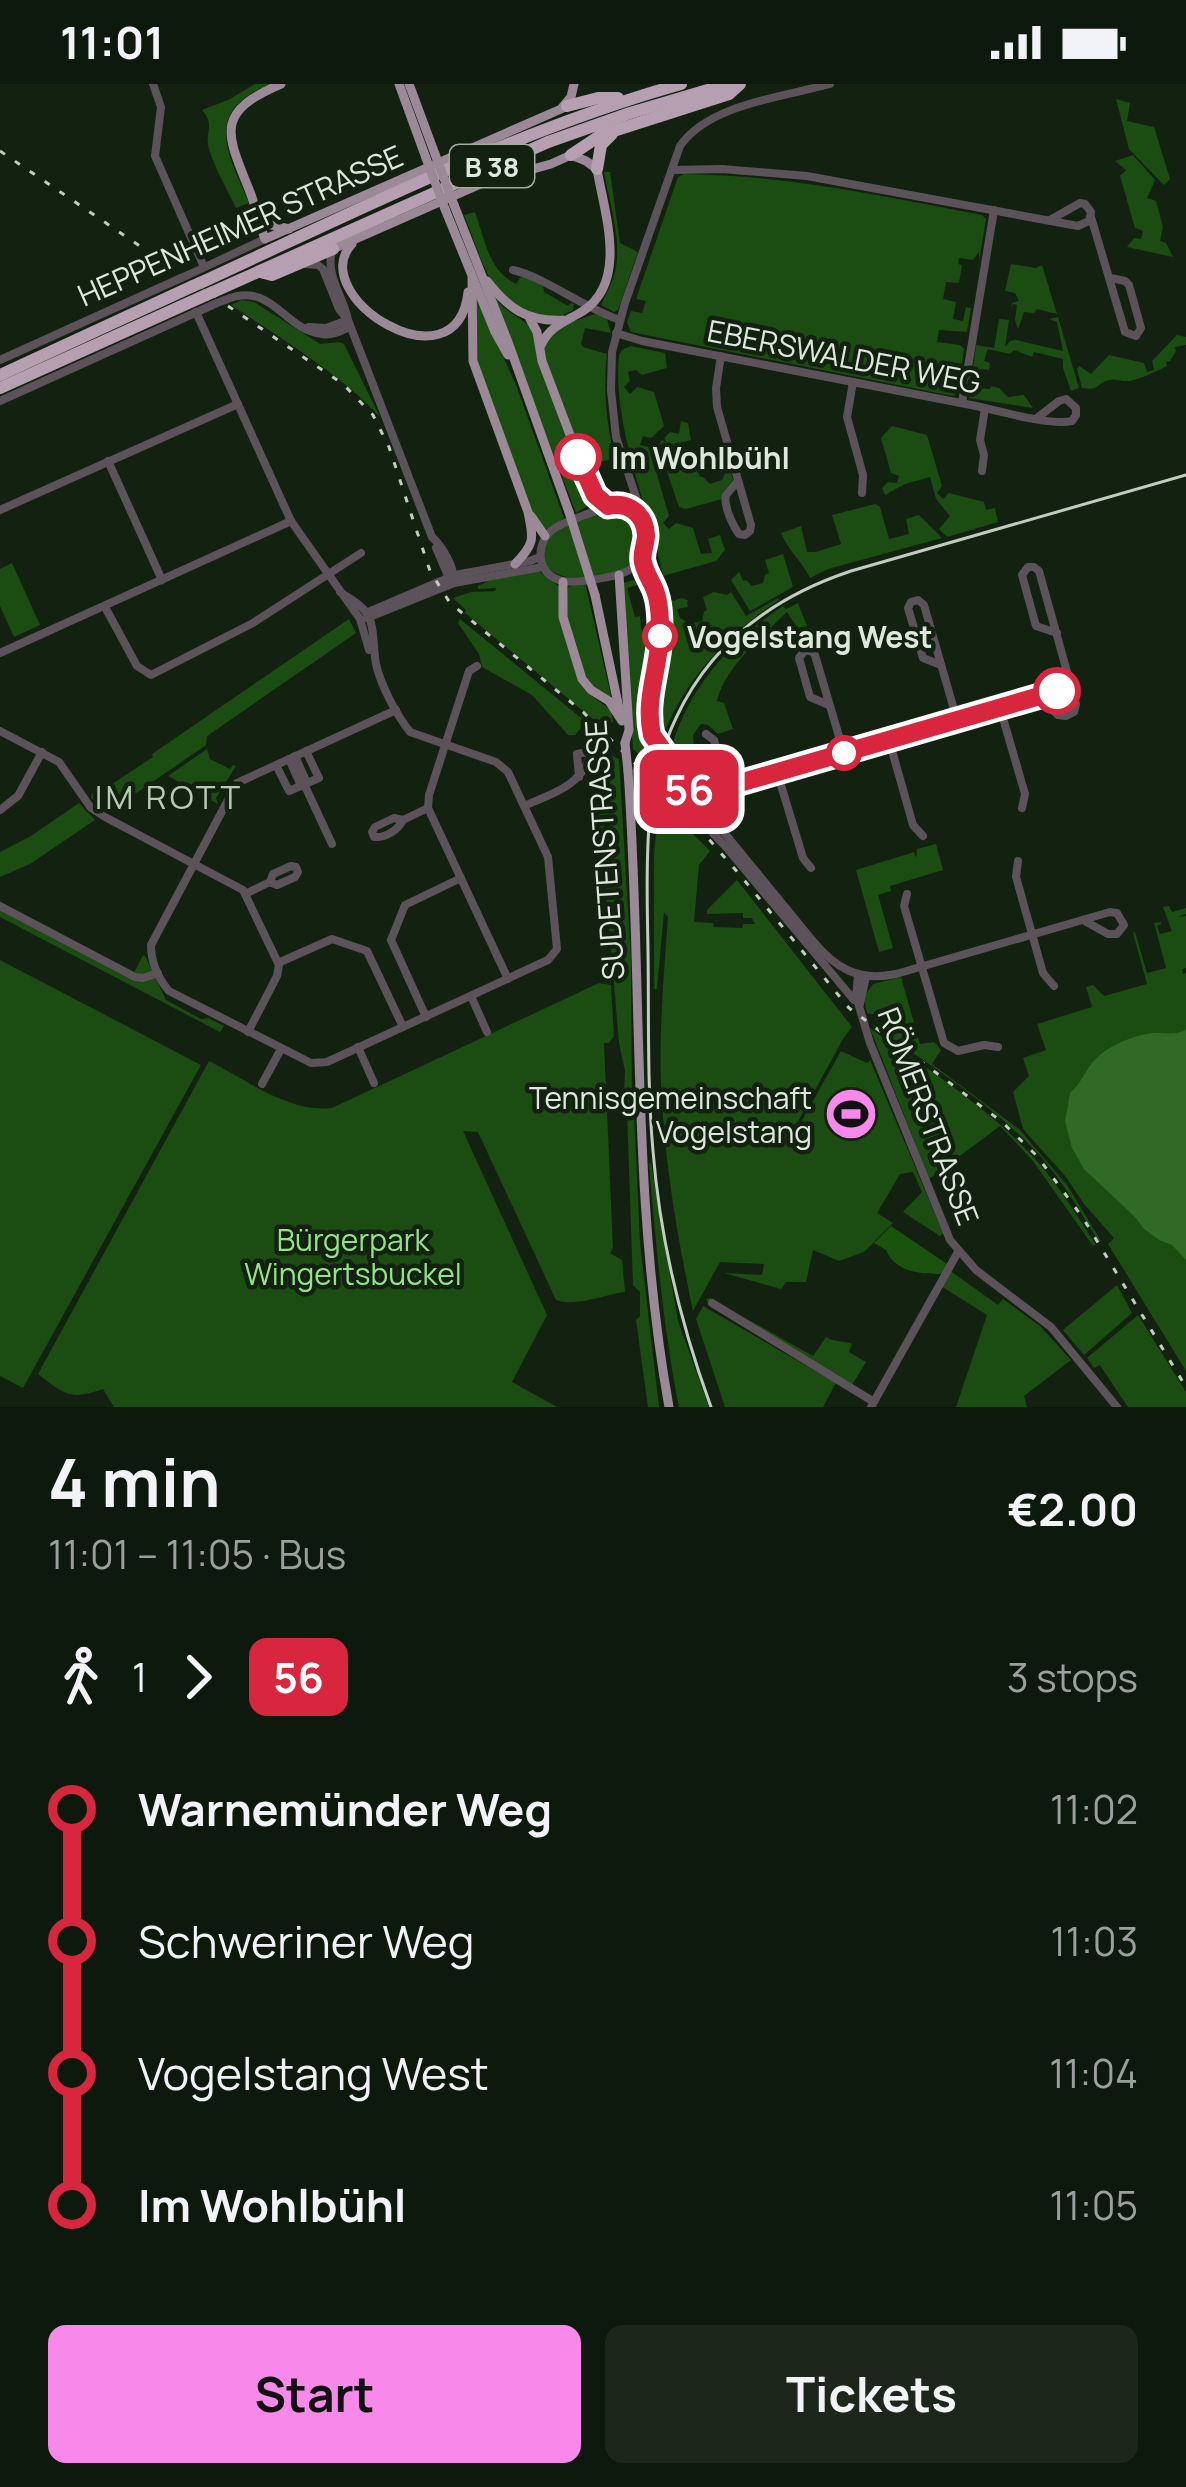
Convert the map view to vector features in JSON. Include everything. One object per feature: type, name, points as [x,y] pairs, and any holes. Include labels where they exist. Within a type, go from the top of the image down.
[{"type":"highway","points":[[577,84],[598,98]]},
{"type":"highway","name":"B 38","points":[[0,388],[257,260],[502,147],[681,84]]},
{"type":"highway","name":"B 38","points":[[257,260],[548,142],[728,84]]},
{"type":"highway","points":[[571,155],[601,135],[729,94],[740,84]]},
{"type":"highway","points":[[567,106],[598,98],[625,100]]},
{"type":"highway","points":[[596,170],[601,145],[619,129]]},
{"type":"highway","points":[[257,260],[272,275],[333,249]]},
{"type":"highway","name":"B 38","points":[[0,375],[203,289]]},
{"type":"main road","points":[[268,238],[233,151],[230,130],[247,101],[281,84]]},
{"type":"main road","points":[[399,84],[430,156]]},
{"type":"main road","points":[[409,84],[430,156]]},
{"type":"main road","points":[[567,106],[577,84]]},
{"type":"main road","name":"HEPPENHEIMER STRASSE","points":[[268,238],[567,106]]},
{"type":"main road","points":[[333,249],[483,182],[571,155],[586,161],[596,170],[609,234],[605,281],[589,307],[563,320],[541,345]]},
{"type":"main road","name":"SUDETENSTRASSE","points":[[430,156],[569,512],[595,595],[622,721],[637,929],[644,1203],[669,1407]]},
{"type":"main road","points":[[255,205],[268,224],[268,238]]},
{"type":"main road","points":[[268,224],[289,229]]},
{"type":"main road","points":[[356,240],[345,252],[342,267],[353,296],[363,309],[404,332],[430,336],[455,324],[476,275]]},
{"type":"main road","points":[[476,275],[510,308],[530,319],[563,320]]},
{"type":"main road","points":[[476,275],[473,361],[533,535],[515,564]]},
{"type":"main road","points":[[530,319],[589,485],[595,495],[612,504]]},
{"type":"main road","points":[[527,512],[545,536]]},
{"type":"main road","points":[[619,575],[629,730],[625,743]]},
{"type":"main road","points":[[563,582],[563,617],[582,679],[609,701],[622,721]]},
{"type":"street","points":[[153,84],[160,107],[155,156],[204,268]]},
{"type":"street","points":[[639,515],[615,423],[610,369],[620,320],[673,165],[688,135],[709,119],[830,84]]},
{"type":"street","points":[[673,165],[807,176],[1082,226],[1096,234]]},
{"type":"street","points":[[1050,220],[1080,203],[1089,208],[1125,332],[1136,336],[1141,328],[1129,285],[1111,278]]},
{"type":"street","points":[[962,403],[994,210]]},
{"type":"street","points":[[1082,226],[1091,217]]},
{"type":"street","name":"HEPPENHEIMER STRASSE","points":[[0,360],[203,289],[204,268],[257,260],[268,238]]},
{"type":"street","points":[[333,249],[328,265],[432,540],[438,568],[435,582]]},
{"type":"street","points":[[297,264],[322,269],[349,324]]},
{"type":"street","points":[[513,270],[620,320]]},
{"type":"street","points":[[349,324],[301,325],[258,296],[203,289],[196,312],[291,521],[326,575],[365,616],[375,662],[410,732],[503,766],[548,857],[556,949],[548,960],[316,1064],[170,991],[151,957],[151,945],[237,783],[396,710]]},
{"type":"street","points":[[0,401],[196,312]]},
{"type":"street","name":"EBERSWALDER WEG","points":[[615,337],[721,356],[985,408],[1037,418],[1065,423],[1072,421],[1076,408],[1066,399],[1037,418]]},
{"type":"street","points":[[721,356],[717,407],[751,525],[746,536],[735,530],[726,499],[737,482]]},
{"type":"street","points":[[853,382],[847,417],[863,475],[862,493]]},
{"type":"street","points":[[0,510],[238,404]]},
{"type":"street","points":[[982,471],[985,408]]},
{"type":"street","points":[[108,461],[162,581]]},
{"type":"street","points":[[612,504],[630,507],[639,515],[646,533],[636,562],[619,575],[563,582],[549,574],[542,562],[545,536],[612,504],[630,482]]},
{"type":"street","points":[[0,653],[291,521]]},
{"type":"street","points":[[432,540],[452,579]]},
{"type":"street","points":[[105,607],[137,666],[151,675],[253,623],[361,553]]},
{"type":"street","points":[[365,616],[452,579],[542,562]]},
{"type":"street","points":[[365,616],[435,582],[542,562]]},
{"type":"street","points":[[636,562],[656,593],[660,631],[649,706],[657,753],[826,957],[862,977],[884,977],[1110,912],[1118,913],[1124,925],[1117,934],[1108,934],[1083,920]]},
{"type":"street","points":[[636,562],[646,574]]},
{"type":"street","points":[[1039,697],[1058,715],[1074,712],[1076,704],[1057,633],[1039,572],[1028,567],[1022,575],[1036,626],[1057,633]]},
{"type":"street","points":[[941,665],[923,658],[908,608],[911,602],[924,605],[957,720]]},
{"type":"street","points":[[830,705],[810,697],[800,658],[805,650],[814,652],[830,705],[844,753]]},
{"type":"street","points":[[477,666],[469,671],[428,794],[428,808],[508,979]]},
{"type":"street","points":[[859,1006],[688,803],[695,796],[727,786],[1071,687]]},
{"type":"street","points":[[1000,708],[1024,794],[1022,808]]},
{"type":"street","points":[[0,731],[59,762],[92,808],[243,890],[278,963],[277,976],[248,1032]]},
{"type":"street","points":[[706,734],[714,740],[727,786]]},
{"type":"street","points":[[889,740],[914,825],[923,836]]},
{"type":"street","points":[[276,764],[289,791],[319,778],[306,751]]},
{"type":"street","points":[[0,810],[16,799],[42,752]]},
{"type":"street","points":[[292,758],[332,844]]},
{"type":"street","points":[[778,772],[802,858],[812,868]]},
{"type":"street","points":[[524,806],[579,778]]},
{"type":"street","points":[[403,820],[428,808]]},
{"type":"street","points":[[1018,861],[1016,877],[1032,935],[1043,973],[1054,986]]},
{"type":"street","points":[[426,1017],[391,940],[405,904],[461,878]]},
{"type":"street","points":[[245,894],[270,882]]},
{"type":"street","points":[[907,894],[904,906],[944,1043],[958,1051],[998,1047]]},
{"type":"street","points":[[0,906],[136,977],[158,973]]},
{"type":"street","points":[[278,963],[332,939],[367,951],[403,1027]]},
{"type":"street","points":[[859,1006],[856,987],[862,977]]},
{"type":"street","name":"RÖMERSTRASSE","points":[[862,977],[865,989],[859,1006],[870,1043],[944,1229],[976,1270],[1051,1327],[1118,1407]]},
{"type":"street","points":[[471,996],[487,1031]]},
{"type":"street","points":[[358,1047],[374,1083]]},
{"type":"street","points":[[262,1084],[281,1049]]},
{"type":"street","points":[[712,1303],[873,1405],[958,1252]]},
{"type":"green space","points":[[255,84],[270,84],[234,109],[226,134],[249,203],[236,208],[212,156],[208,120],[202,110]]},
{"type":"green space","points":[[1116,99],[1130,103],[1127,121],[1154,127],[1170,179],[1164,185],[1129,149]]},
{"type":"green space","points":[[1133,155],[1155,180],[1147,198],[1156,201],[1163,227],[1160,241],[1173,257],[1127,247],[1134,238],[1141,239],[1143,231],[1135,228],[1120,176],[1126,170],[1115,161]]},
{"type":"green space","points":[[604,172],[610,172],[620,243],[638,252],[614,312],[601,305],[617,259]]},
{"type":"green space","points":[[678,177],[797,182],[982,215],[986,219],[979,262],[979,252],[973,260],[959,258],[959,283],[946,282],[943,299],[956,302],[953,319],[963,321],[966,307],[971,308],[967,332],[939,330],[937,342],[964,349],[957,393],[953,396],[631,332],[627,322],[631,311],[642,313],[646,301],[636,299]]},
{"type":"green space","points":[[475,212],[499,271],[516,284],[526,275],[543,285],[544,292],[568,306],[574,304],[573,310],[546,317],[519,311],[507,302],[484,267],[464,215]]},
{"type":"green space","points":[[1011,264],[1042,265],[1057,314],[1037,309],[1024,312],[1018,329],[1017,305],[1011,309],[1012,303],[1019,301],[1015,293],[1005,291]]},
{"type":"green space","points":[[492,294],[533,328],[540,366],[603,505],[588,511],[589,505],[576,513]]},
{"type":"green space","points":[[476,295],[516,385],[564,518],[545,530],[533,515],[478,369]]},
{"type":"green space","points":[[254,302],[320,344],[344,344],[380,417],[328,371],[231,305]]},
{"type":"green space","points":[[595,314],[607,319],[611,333],[585,328],[581,344],[607,354],[606,406],[615,458],[597,463],[600,485],[595,486],[544,349],[546,338],[560,326]]},
{"type":"green space","points":[[1058,317],[1079,388],[1071,391],[1063,359],[988,349],[984,361],[990,363],[989,370],[981,369],[980,388],[999,388],[1008,397],[1024,395],[1033,408],[969,398],[976,345],[994,348],[999,319],[1009,320],[1005,347],[1016,340],[1063,351],[1057,322],[1049,319]]},
{"type":"green space","points":[[1177,335],[1186,337],[1186,345],[1175,347],[1167,366],[1134,380],[1082,388],[1079,366],[1091,374],[1109,355],[1144,363],[1147,372],[1154,370],[1152,361]]},
{"type":"green space","points":[[631,346],[665,353],[667,368],[642,375],[636,370],[628,372],[630,381],[624,387],[630,394],[637,387],[654,392],[664,426],[651,438],[643,436],[640,445],[649,447],[669,516],[663,523],[669,529],[676,523],[693,528],[701,554],[712,553],[708,539],[720,535],[725,550],[716,561],[663,576],[621,410],[619,355]]},
{"type":"green space","points":[[681,421],[688,423],[691,440],[676,444],[680,461],[704,456],[706,465],[697,469],[710,484],[722,480],[727,470],[724,460],[713,465],[712,458],[726,455],[733,480],[722,499],[686,509],[679,507],[658,445],[666,442],[670,432],[679,434]]},
{"type":"green space","points":[[892,426],[927,435],[942,486],[937,493],[943,499],[949,493],[984,502],[986,510],[995,508],[998,522],[947,537],[939,529],[950,516],[936,499],[930,477],[885,495],[882,488],[888,482],[897,483],[899,476],[891,473],[881,438]]},
{"type":"green space","points":[[875,504],[889,539],[909,534],[906,519],[919,515],[942,538],[810,578],[781,533],[801,526],[807,552],[816,552],[841,544],[832,515]]},
{"type":"green space","points":[[611,507],[631,513],[637,521],[643,539],[636,559],[606,575],[573,578],[554,573],[542,553],[552,535]]},
{"type":"green space","points":[[783,554],[793,587],[750,611],[731,580],[739,572],[752,586],[763,583],[769,573],[765,560]]},
{"type":"green space","points":[[12,563],[40,625],[14,637],[0,606],[0,569]]},
{"type":"green space","points":[[536,569],[561,588],[580,683],[611,710],[613,722],[594,720],[453,598],[495,591],[478,586]]},
{"type":"green space","points":[[641,580],[653,607],[641,584],[627,588],[653,657],[643,717],[656,754],[653,768],[633,749],[623,583]]},
{"type":"green space","points":[[585,583],[611,696],[607,697],[585,679],[566,617],[568,587]]},
{"type":"green space","points":[[731,592],[746,616],[779,600],[708,661],[681,699],[661,741],[656,720],[664,709],[659,705],[666,603],[689,601],[688,607],[677,609],[680,618],[690,624],[702,621],[707,610],[703,597]]},
{"type":"green space","points":[[798,603],[810,634],[804,638],[787,612],[756,642],[727,677],[717,701],[724,703],[733,729],[718,734],[701,724],[693,735],[694,748],[683,758],[686,765],[681,764],[682,757],[670,753],[699,688],[745,635],[783,606]]},
{"type":"green space","points":[[349,619],[356,633],[207,736],[206,745],[109,812],[91,798],[103,785],[106,788],[153,757]]},
{"type":"green space","points":[[460,619],[586,722],[575,735],[568,735],[532,695],[482,667]]},
{"type":"green space","points":[[207,749],[210,759],[230,769],[236,766],[216,798],[218,804],[168,776]]},
{"type":"green space","points":[[610,755],[619,759],[631,960],[632,1103],[623,1114],[625,1071],[596,776],[598,766]]},
{"type":"green space","points":[[660,800],[710,851],[699,865],[694,922],[742,928],[755,924],[752,918],[743,918],[743,913],[707,914],[737,880],[852,1027],[792,1132],[841,1051],[867,1063],[870,1060],[943,1233],[940,1236],[903,1212],[922,1192],[913,1172],[900,1174],[877,1213],[893,1223],[864,1252],[839,1261],[813,1250],[806,1282],[786,1282],[781,1289],[724,1273],[762,1275],[764,1264],[720,1262],[693,1311],[672,1197],[663,1112],[661,1042],[668,917],[664,912],[654,989],[654,852]]},
{"type":"green space","points":[[79,803],[95,820],[30,864],[0,877],[0,852]]},
{"type":"green space","points":[[936,844],[943,870],[890,886],[891,891],[878,895],[893,948],[879,952],[856,870],[914,852],[916,858],[917,849]]},
{"type":"green space","points":[[1169,906],[1172,912],[1186,908],[1186,914],[1177,917],[1186,916],[1186,968],[1182,969],[1186,973],[1186,1371],[1108,1244],[1114,1238],[1023,1129],[1013,1092],[1029,1076],[1023,1058],[1046,1050],[1037,1024],[1092,1007],[1086,987],[1093,985],[1104,996],[1147,984],[1133,933],[1147,973],[1166,968],[1154,923],[1161,922],[1157,926],[1160,934],[1172,931],[1163,907]]},
{"type":"green space","points":[[0,910],[132,977],[145,956],[166,1000],[224,1026],[220,1032],[0,917]]},
{"type":"green space","points":[[0,960],[201,1065],[23,1388],[0,1376]]},
{"type":"green space","points":[[901,977],[920,1044],[934,1042],[941,1050],[932,1064],[1019,1129],[1067,1185],[1101,1241],[1057,1177],[1022,1138],[960,1086],[871,1024],[896,1033],[886,1017],[867,1013],[864,997],[873,984]]},
{"type":"green space","name":"Bürgerpark Wingertsbuckel","points":[[599,983],[611,985],[614,1036],[604,1043],[610,1253],[622,1260],[625,1292],[581,1301],[556,1300],[478,1132],[463,1131],[547,1315],[512,1382],[557,1407],[114,1407],[103,1389],[68,1394],[38,1374],[209,1061],[284,1100],[332,1108]]},
{"type":"green space","points":[[870,1028],[957,1090],[999,1124],[1019,1142],[1053,1181],[1096,1245],[1033,1161],[1000,1126],[929,1179]]},
{"type":"green space","points":[[634,1111],[640,1243],[659,1407],[648,1407],[636,1320],[640,1292],[633,1285],[627,1112]]},
{"type":"green space","points":[[651,1163],[678,1321],[709,1407],[679,1407],[661,1286]]},
{"type":"green space","points":[[949,1270],[998,1305],[1003,1299],[1040,1326],[1071,1360],[1024,1396],[1027,1407],[956,1407],[987,1315],[941,1286]]},
{"type":"green space","points":[[1117,1285],[1132,1313],[1084,1355],[1063,1330]]},
{"type":"green space","points":[[706,1299],[813,1356],[826,1337],[852,1344],[849,1352],[866,1362],[852,1385],[709,1304]]},
{"type":"green space","points":[[703,1306],[836,1383],[823,1407],[725,1407],[696,1319]]},
{"type":"green space","points":[[1138,1315],[1186,1392],[1186,1407],[1128,1407],[1100,1365],[1094,1368],[1087,1358]]},
{"type":"shaded area","points":[[1186,1030],[1186,1260],[1172,1245],[1143,1228],[1084,1169],[1065,1121],[1070,1093],[1101,1054],[1135,1037]]},
{"type":"shaded area","points":[[891,1226],[947,1264],[941,1274],[902,1267],[874,1243]]},
{"type":"tram line","points":[[711,1407],[673,1281],[651,1126],[648,833],[657,774],[676,718],[690,691],[726,645],[796,594],[851,571],[1186,475]]},
{"type":"railway","points":[[0,151],[178,272]]},
{"type":"railway","points":[[228,306],[343,384],[373,415],[389,447],[430,571],[450,603],[583,712],[693,821],[849,1008],[1001,1121],[1037,1156],[1083,1218],[1186,1387]]},
{"type":"bus line","name":"56","points":[[578,457],[595,495],[608,506],[630,507],[644,526],[641,555],[656,593],[660,631],[650,725],[652,735],[695,796],[1057,691]]},
{"type":"place","name":"Im Wohlbühl","points":[[578,457]]},
{"type":"place","name":"Vogelstang West","points":[[660,636]]},
{"type":"place","name":"Tennisgemeinschaft Vogelstang","points":[[851,1114]]},
{"type":"district","name":"IM ROTT","points":[[169,796]]}]
